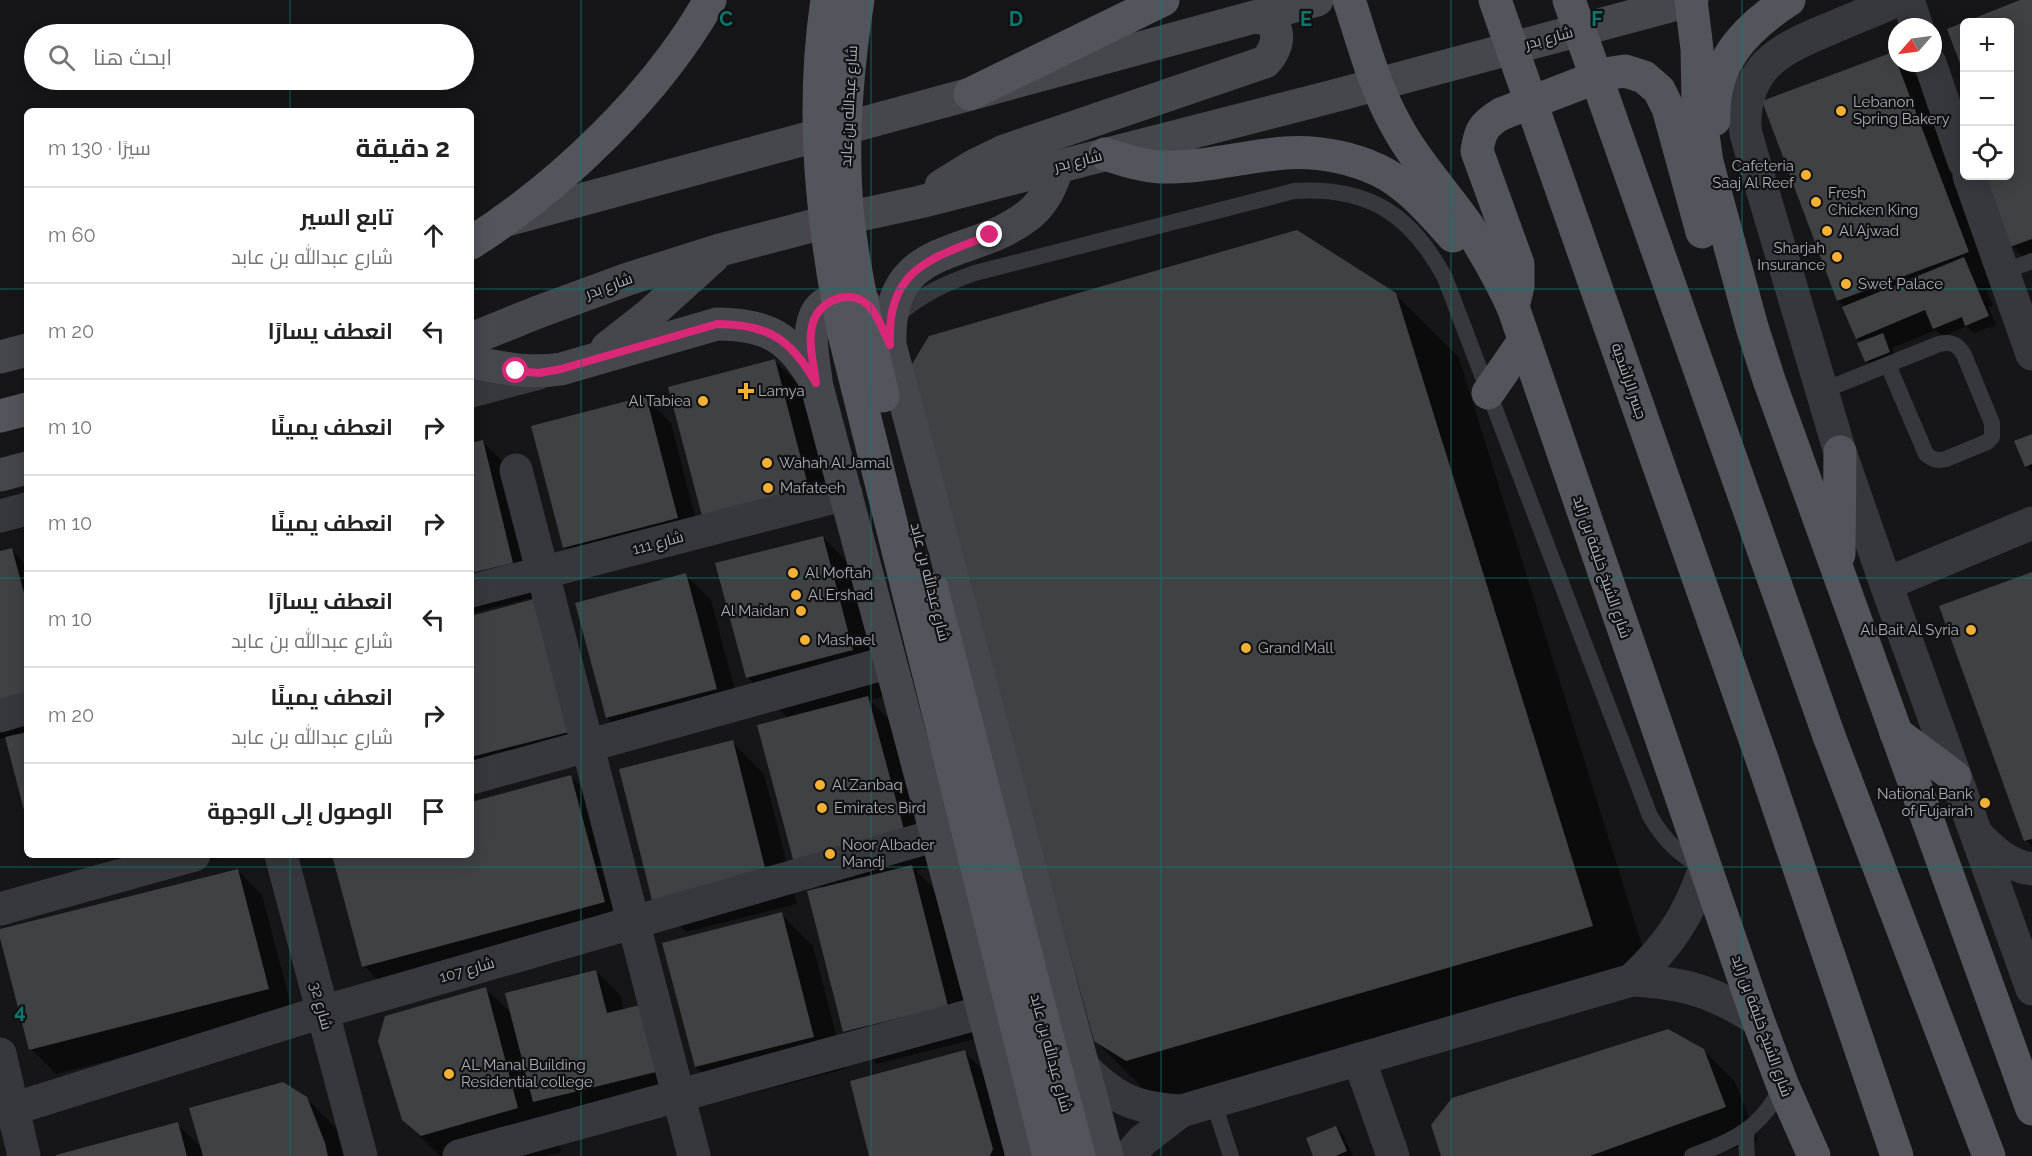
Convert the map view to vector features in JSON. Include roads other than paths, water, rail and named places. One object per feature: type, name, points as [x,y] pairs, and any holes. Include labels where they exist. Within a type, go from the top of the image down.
[{"type":"main road","points":[[474,241],[543,191],[590,149],[634,103],[674,54],[711,0]]},
{"type":"main road","name":"شارع عبدالله بن عابد","points":[[828,0],[821,40],[818,99],[819,158],[833,276],[844,334],[1029,1021],[1079,1156]]},
{"type":"main road","name":"شارع عبدالله بن عابد","points":[[858,0],[847,78],[845,122],[847,198],[853,253],[882,396],[1029,1021],[1049,1156]]},
{"type":"main road","points":[[970,94],[1163,0]]},
{"type":"main road","points":[[474,228],[1317,0]]},
{"type":"main road","name":"شارع الشيخ خليفة بن زايد","points":[[1349,0],[1377,85],[1396,127],[1468,227],[1490,261],[1510,302],[1758,1020],[1783,1086],[1814,1156]]},
{"type":"main road","name":"جسر الراشدية","points":[[1496,0],[1763,762],[1897,1156]]},
{"type":"main road","points":[[1569,0],[1829,736],[1989,1156]]},
{"type":"main road","points":[[1691,0],[1696,30],[1701,131],[1707,162],[1752,327],[1769,380],[2032,1109]]},
{"type":"main road","name":"شارع بدر","points":[[474,338],[628,279],[720,250],[819,224],[920,202],[1377,85],[1691,0]]},
{"type":"main road","points":[[1752,327],[1754,300],[1752,274],[1717,141],[1714,117],[1715,92],[1722,68],[1734,46],[1767,14],[1789,0]]},
{"type":"main road","points":[[920,202],[946,182],[1005,151],[1265,62],[1273,54],[1277,45],[1277,34],[1265,17],[1255,17]]},
{"type":"main road","points":[[1105,154],[1130,162],[1162,167],[1285,153],[1314,153],[1344,158],[1380,171],[1412,192],[1510,302],[1518,286],[1518,264],[1478,151],[1479,135],[1487,123],[1501,114],[1605,74],[1624,71],[1644,77],[1659,90],[1668,108],[1730,322],[1747,352],[1769,380]]},
{"type":"main road","points":[[890,333],[894,301],[905,282],[920,266],[940,255],[1013,226],[1033,212],[1049,192],[1058,166]]},
{"type":"main road","points":[[581,362],[605,350],[628,334],[720,250]]},
{"type":"main road","name":"شارع عبدالله بن عابد","points":[[816,383],[811,327],[817,313],[827,302],[841,297],[856,298],[868,306],[890,333],[1107,1156]]},
{"type":"main road","points":[[474,363],[539,373],[561,369],[717,324],[742,324],[766,331],[787,343],[804,361],[816,383],[1022,1156]]},
{"type":"main road","points":[[1488,393],[1524,341]]},
{"type":"main road","points":[[0,357],[24,351]]},
{"type":"main road","points":[[0,416],[24,410]]},
{"type":"main road","points":[[1839,574],[1840,452]]},
{"type":"main road","points":[[0,475],[24,469]]},
{"type":"main road","points":[[1896,733],[1955,777]]},
{"type":"street","points":[[1898,0],[1798,42],[1775,55],[1758,74],[1747,97],[1744,123],[1749,148],[1840,452],[2032,989]]},
{"type":"street","points":[[1908,0],[1914,18]]},
{"type":"street","points":[[1933,72],[1960,148]]},
{"type":"street","points":[[1971,180],[2018,267],[2032,354]]},
{"type":"street","points":[[474,390],[539,373]]},
{"type":"street","points":[[516,470],[694,1156]]},
{"type":"street","name":"شارع 111","points":[[474,590],[846,494]]},
{"type":"street","points":[[0,516],[24,510]]},
{"type":"street","points":[[1886,584],[2032,523]]},
{"type":"street","points":[[474,777],[890,662]]},
{"type":"street","points":[[0,716],[24,709]]},
{"type":"street","points":[[1975,833],[1995,854],[2021,867],[2032,869]]},
{"type":"street","name":"شارع 107","points":[[6,1111],[322,1012],[937,835]]},
{"type":"street","points":[[0,909],[183,858]]},
{"type":"street","name":"شارع 32","points":[[282,858],[361,1156]]},
{"type":"street","points":[[1632,980],[1657,957],[1677,930],[1694,900],[1705,868]]},
{"type":"street","points":[[1129,1156],[1142,1141],[1181,1111],[1632,980],[1665,982],[1698,989],[1729,1002],[1758,1020]]},
{"type":"street","points":[[459,1156],[983,1011]]},
{"type":"street","points":[[0,1054],[6,1111],[24,1156]]},
{"type":"street","points":[[1359,1059],[1393,1156]]},
{"type":"street","points":[[1083,1067],[1103,1087],[1126,1101],[1153,1109],[1181,1111]]},
{"type":"lane","points":[[890,333],[908,306],[951,281],[1294,191],[1320,189],[1346,193],[1372,202],[1395,215],[1416,232],[1432,254],[1445,278],[1650,816],[1660,833],[1673,847],[1688,860],[1705,868]]},
{"type":"lane","points":[[1822,391],[1939,344],[1946,342],[1954,344],[1964,355],[1992,423],[1994,430],[1992,437],[1987,442],[1946,459],[1939,461],[1932,459],[1926,454],[1888,365]]},
{"type":"lane","points":[[1694,1156],[1731,1141],[1747,1131],[1774,1103],[1783,1086]]},
{"type":"lane","points":[[1214,1101],[1231,1156]]},
{"type":"lane","points":[[1747,1131],[1747,1156]]},
{"type":"place","name":"Lebanon Spring Bakery","points":[[1841,111]]},
{"type":"place","name":"Cafeteria Saaj Al Reef","points":[[1806,175]]},
{"type":"place","name":"Fresh Chicken King","points":[[1816,202]]},
{"type":"place","name":"Al Ajwad","points":[[1827,231]]},
{"type":"place","name":"Sharjah Insurance","points":[[1837,257]]},
{"type":"place","name":"Swet Palace","points":[[1846,284]]},
{"type":"place","name":"Lamya","points":[[746,391]]},
{"type":"place","name":"Al Tabiea","points":[[703,401]]},
{"type":"place","name":"Wahah Al Jamal","points":[[767,463]]},
{"type":"place","name":"Mafateeh","points":[[768,488]]},
{"type":"place","name":"Al Moftah","points":[[793,573]]},
{"type":"place","name":"Al Ershad","points":[[796,595]]},
{"type":"place","name":"Al Maidan","points":[[801,611]]},
{"type":"place","name":"Al Bait Al Syria","points":[[1971,630]]},
{"type":"place","name":"Mashael","points":[[805,640]]},
{"type":"place","name":"Grand Mall","points":[[1246,648]]},
{"type":"place","name":"Al Zanbaq","points":[[820,785]]},
{"type":"place","name":"National Bank of Fujairah","points":[[1985,803]]},
{"type":"place","name":"Emirates Bird","points":[[822,808]]},
{"type":"place","name":"Noor Albader Mandj","points":[[830,854]]},
{"type":"place","name":"AL Manal Building Residential college","points":[[449,1074]]}]
